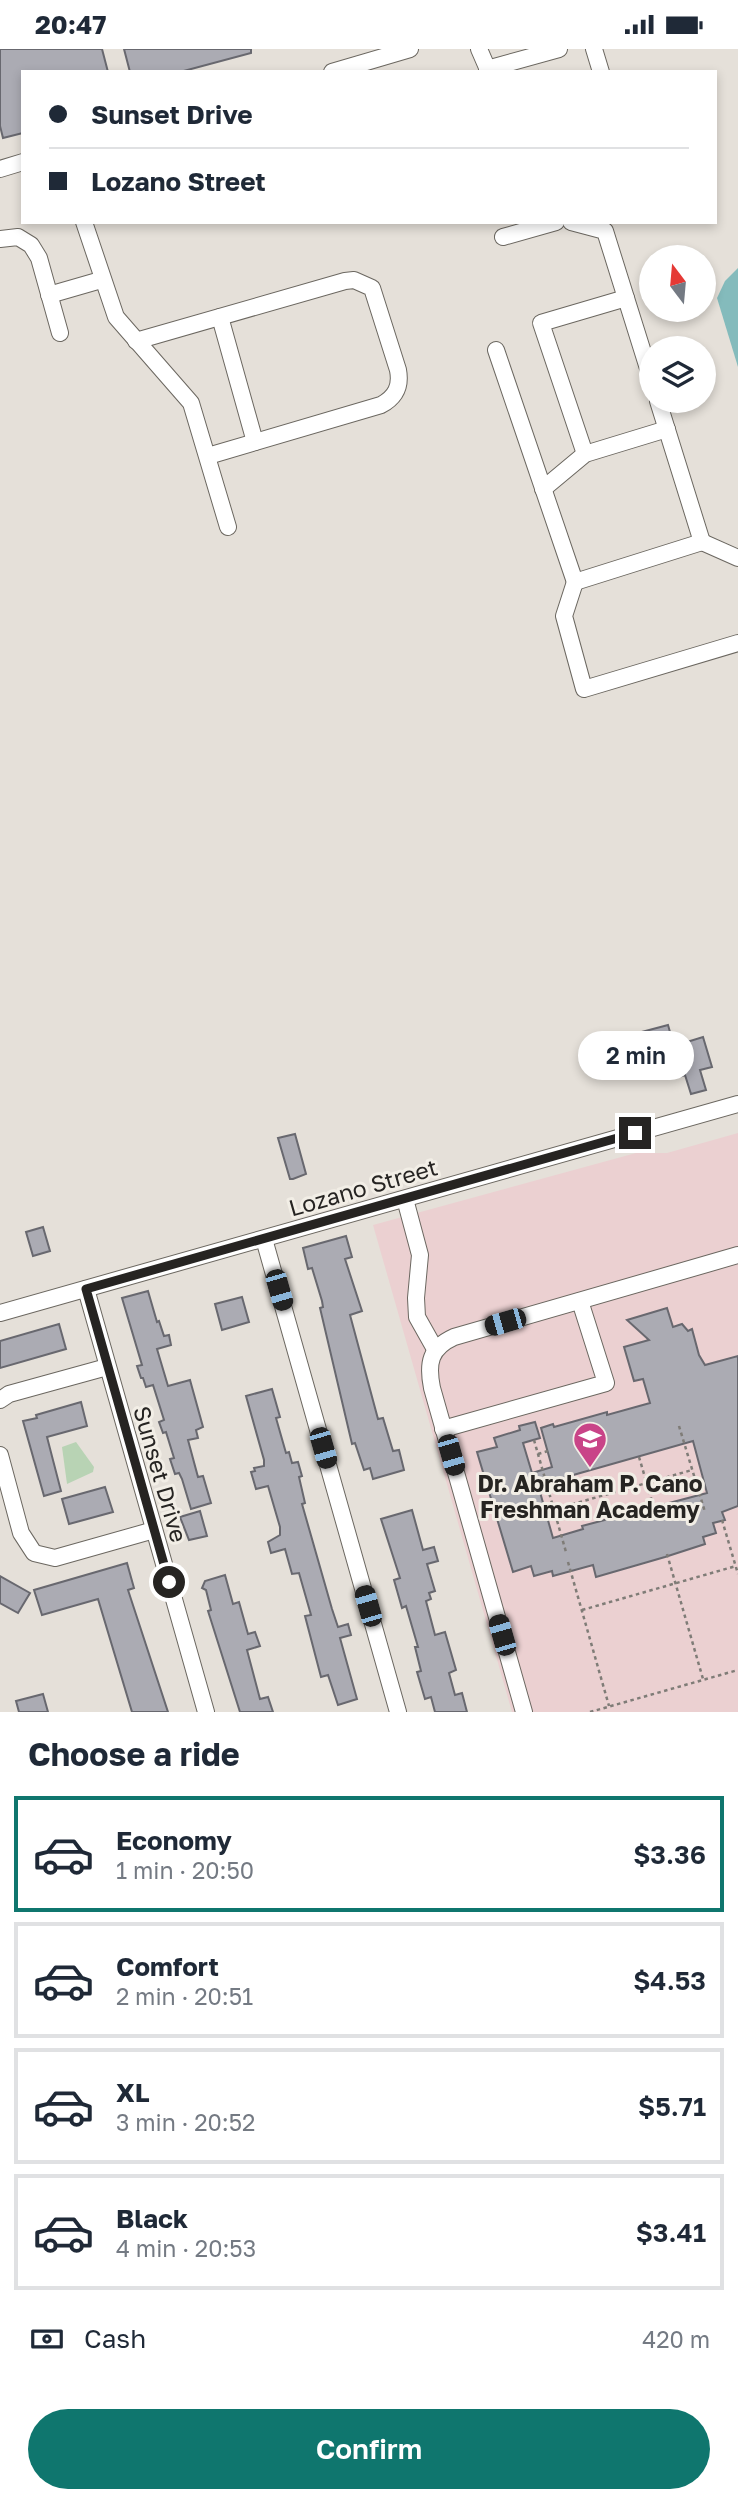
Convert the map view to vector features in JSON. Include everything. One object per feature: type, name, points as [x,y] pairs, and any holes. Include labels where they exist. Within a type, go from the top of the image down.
[{"type":"street","points":[[339,70],[410,49]]},
{"type":"street","points":[[479,49],[488,70],[559,49]]},
{"type":"street","points":[[594,49],[600,70]]},
{"type":"street","points":[[0,169],[21,163]]},
{"type":"street","points":[[85,224],[101,280],[116,317],[191,403],[228,527]]},
{"type":"street","points":[[503,237],[549,224]]},
{"type":"street","points":[[579,224],[605,231],[639,340]]},
{"type":"street","points":[[0,239],[18,237],[35,250],[60,333]]},
{"type":"street","points":[[49,295],[101,280]]},
{"type":"street","points":[[136,341],[345,281],[365,283],[372,288],[400,381],[390,400],[381,405],[208,456]]},
{"type":"street","points":[[585,454],[541,323],[626,298]]},
{"type":"street","points":[[220,317],[256,442]]},
{"type":"street","points":[[496,350],[575,582],[564,616],[584,689],[738,643]]},
{"type":"street","points":[[662,413],[702,542]]},
{"type":"street","points":[[543,489],[585,454],[667,429]]},
{"type":"street","points":[[575,582],[702,542],[738,558]]},
{"type":"street","name":"Lozano Street","points":[[0,1313],[738,1104]]},
{"type":"street","points":[[405,1199],[420,1255],[417,1317],[435,1349]]},
{"type":"street","points":[[264,1239],[398,1712]]},
{"type":"street","points":[[524,1712],[443,1429],[430,1378],[430,1358],[435,1349],[454,1337],[738,1255]]},
{"type":"street","name":"Sunset Drive","points":[[86,1289],[206,1712]]},
{"type":"street","points":[[443,1429],[606,1383],[580,1301]]},
{"type":"street","points":[[0,1400],[9,1394],[107,1367]]},
{"type":"street","points":[[0,1455],[21,1533],[34,1553],[55,1557],[154,1530]]},
{"type":"path","points":[[680,1426],[705,1512]]},
{"type":"path","points":[[534,1440],[566,1552]]},
{"type":"path","points":[[538,1454],[548,1451]]},
{"type":"path","points":[[639,1457],[654,1508]]},
{"type":"path","points":[[545,1511],[692,1470]]},
{"type":"path","points":[[722,1520],[738,1574]]},
{"type":"path","points":[[667,1554],[704,1680]]},
{"type":"path","points":[[568,1562],[609,1706]]},
{"type":"path","points":[[582,1610],[736,1566]]},
{"type":"path","points":[[590,1712],[738,1670]]},
{"type":"shaded area","name":"Dr. Abraham P. Cano Freshman Academy","points":[[738,1133],[738,1712],[512,1712],[373,1225],[636,1153],[667,1153]]},
{"type":"green space","points":[[76,1442],[94,1467],[93,1472],[67,1484],[62,1447]]},
{"type":"water","points":[[738,268],[738,367],[717,298],[725,281]]},
{"type":"building","points":[[0,49],[102,49],[107,70],[21,70],[21,134],[3,138],[0,126]]},
{"type":"building","points":[[124,49],[251,49],[251,53],[187,70],[129,70]]},
{"type":"building","points":[[668,1025],[674,1046],[703,1037],[712,1067],[700,1070],[706,1090],[691,1094],[674,1049],[640,1059],[638,1063],[641,1075],[629,1078],[619,1038]]},
{"type":"building","points":[[295,1134],[306,1174],[290,1179],[278,1138]]},
{"type":"building","points":[[43,1227],[50,1251],[33,1256],[26,1232]]},
{"type":"building","points":[[346,1236],[352,1257],[345,1259],[362,1311],[350,1315],[378,1419],[383,1418],[393,1451],[399,1450],[404,1470],[373,1479],[370,1468],[364,1470],[355,1443],[352,1444],[320,1308],[323,1307],[322,1301],[312,1268],[308,1269],[303,1248]]},
{"type":"building","points":[[148,1291],[157,1322],[159,1321],[164,1336],[169,1335],[171,1345],[157,1349],[168,1386],[190,1380],[203,1427],[196,1430],[198,1438],[188,1440],[198,1477],[203,1476],[211,1503],[191,1509],[182,1479],[179,1473],[175,1474],[170,1459],[174,1458],[166,1432],[163,1433],[159,1422],[164,1420],[153,1385],[146,1387],[137,1366],[142,1365],[122,1298]]},
{"type":"building","points":[[242,1297],[249,1322],[222,1330],[215,1304]]},
{"type":"building","points":[[667,1308],[673,1327],[682,1324],[688,1331],[692,1329],[699,1355],[705,1365],[738,1356],[738,1506],[722,1512],[725,1520],[713,1523],[716,1533],[703,1537],[705,1544],[665,1557],[596,1577],[593,1565],[553,1576],[552,1571],[534,1576],[531,1566],[513,1572],[477,1452],[497,1447],[494,1438],[535,1422],[540,1438],[523,1443],[532,1473],[552,1467],[541,1428],[650,1403],[643,1379],[634,1381],[624,1347],[649,1340],[627,1320]],"holes":[[[693,1441],[707,1493],[582,1526],[583,1529],[553,1538],[538,1485]]]},
{"type":"building","points":[[59,1324],[66,1349],[0,1368],[0,1341]]},
{"type":"building","points":[[272,1389],[280,1417],[276,1418],[286,1453],[289,1452],[292,1463],[298,1462],[302,1476],[299,1477],[305,1503],[302,1504],[332,1609],[338,1627],[348,1624],[351,1635],[340,1638],[357,1699],[338,1705],[328,1675],[321,1677],[305,1616],[311,1615],[299,1573],[292,1574],[285,1549],[271,1553],[268,1542],[280,1535],[280,1527],[268,1486],[256,1489],[251,1472],[255,1471],[254,1468],[264,1466],[264,1460],[246,1396]]},
{"type":"building","points":[[81,1402],[87,1426],[47,1437],[61,1491],[44,1496],[23,1421]]},
{"type":"building","points":[[105,1487],[113,1512],[69,1524],[62,1499]]},
{"type":"building","points":[[412,1510],[423,1550],[434,1547],[438,1561],[427,1564],[435,1591],[429,1593],[431,1599],[426,1601],[435,1635],[445,1632],[456,1670],[449,1673],[455,1695],[462,1693],[467,1712],[435,1712],[431,1697],[425,1699],[417,1672],[421,1671],[415,1647],[418,1647],[406,1606],[402,1608],[394,1580],[400,1578],[381,1519]]},
{"type":"building","points":[[200,1511],[207,1536],[189,1540],[180,1517]]},
{"type":"building","points":[[127,1563],[134,1588],[128,1590],[168,1712],[132,1712],[98,1599],[42,1615],[34,1590]]},
{"type":"building","points":[[225,1575],[233,1604],[239,1602],[248,1634],[255,1632],[260,1646],[247,1650],[260,1699],[268,1697],[273,1712],[240,1712],[208,1611],[211,1610],[206,1590],[202,1588],[205,1581]]},
{"type":"building","points":[[0,1576],[30,1593],[18,1613],[0,1603]]},
{"type":"building","points":[[43,1694],[48,1712],[19,1712],[16,1701]]},
{"type":"place","name":"Dr. Abraham P. Cano Freshman Academy","points":[[590,1469]]},
{"type":"route","points":[[169,1582],[86,1289],[635,1133]]}]
